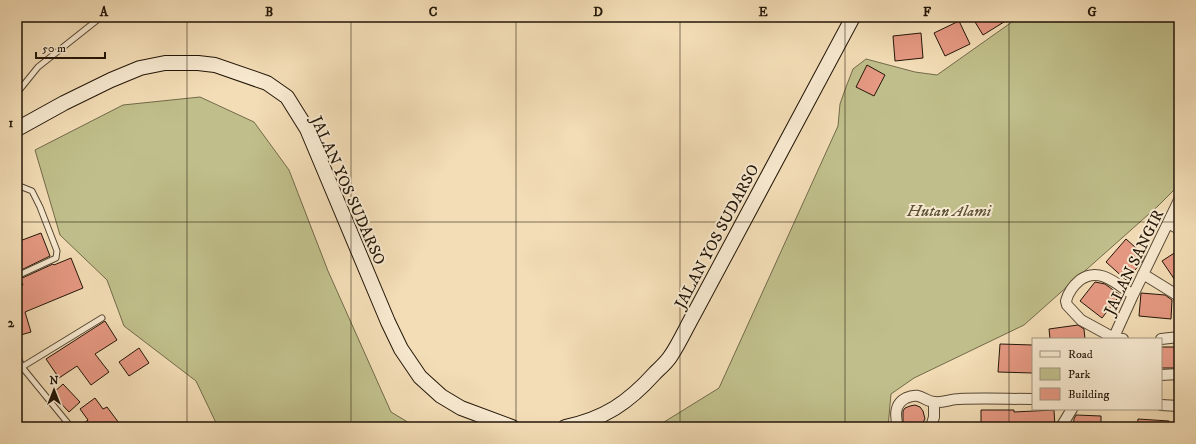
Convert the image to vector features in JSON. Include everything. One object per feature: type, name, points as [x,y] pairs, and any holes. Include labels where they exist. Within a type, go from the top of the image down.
[{"type":"main road","name":"JALAN YOS SUDARSO","points":[[565,427],[603,415],[626,401],[645,384],[670,357],[853,17]]},
{"type":"main road","name":"JALAN YOS SUDARSO","points":[[17,129],[64,103],[111,80],[140,68],[165,63],[198,63],[216,65],[267,83],[287,97],[307,129],[388,322],[401,349],[420,377],[441,396],[461,408],[512,427]]},
{"type":"street","name":"JALAN SANGIR","points":[[1115,338],[1133,295],[1179,200]]},
{"type":"street","points":[[1168,223],[1179,229]]},
{"type":"street","points":[[1144,274],[1177,295],[1179,298]]},
{"type":"street","points":[[1113,338],[1081,320],[1067,305],[1067,297],[1075,284],[1087,276],[1093,275],[1099,275],[1110,279],[1133,295]]},
{"type":"street","points":[[1162,340],[1179,337]]},
{"type":"street","points":[[1162,375],[1179,374]]},
{"type":"street","points":[[898,427],[895,416],[898,405],[905,398],[914,395],[934,403],[958,399],[1032,399]]},
{"type":"street","points":[[931,427],[934,417],[934,403]]},
{"type":"street","points":[[1162,405],[1179,406]]},
{"type":"street","points":[[1061,427],[1071,410]]},
{"type":"lane","points":[[17,93],[38,67],[101,17]]},
{"type":"lane","points":[[17,187],[22,187],[32,191],[40,207],[57,251],[56,258],[17,276]]},
{"type":"lane","points":[[22,367],[102,318]]},
{"type":"lane","points":[[17,354],[22,367],[69,426]]},
{"type":"green space","name":"Hutan Alami","points":[[1019,17],[1179,17],[1179,185],[1158,206],[1024,325],[914,378],[891,394],[888,427],[656,427],[719,388],[838,126],[840,104],[853,69],[866,59],[915,72],[937,75]]},
{"type":"green space","points":[[200,97],[254,122],[289,170],[328,271],[391,412],[416,427],[218,427],[196,381],[124,326],[107,280],[60,235],[35,150],[123,105]]},
{"type":"building","points":[[972,17],[1012,17],[983,35]]},
{"type":"building","points":[[959,21],[970,44],[945,56],[934,33]]},
{"type":"building","points":[[921,33],[923,58],[895,61],[893,36]]},
{"type":"building","points":[[867,65],[885,75],[874,96],[856,87]]},
{"type":"building","points":[[41,233],[50,256],[17,272],[17,242]]},
{"type":"building","points":[[1126,239],[1145,256],[1142,262],[1126,280],[1106,262]]},
{"type":"building","points":[[1179,250],[1179,286],[1162,261]]},
{"type":"building","points":[[71,258],[83,288],[25,312],[31,332],[17,336],[17,287],[23,285],[20,279],[53,264],[54,265]]},
{"type":"building","points":[[1095,282],[1105,284],[1120,295],[1102,318],[1080,301]]},
{"type":"building","points":[[1141,293],[1165,295],[1172,300],[1171,319],[1139,316]]},
{"type":"building","points":[[105,321],[117,340],[95,354],[109,372],[91,385],[77,366],[59,378],[46,359]]},
{"type":"building","points":[[1078,325],[1084,329],[1085,338],[1050,338],[1049,329]]},
{"type":"building","points":[[1000,344],[1032,345],[1032,373],[998,372]]},
{"type":"building","points":[[1162,347],[1178,347],[1177,368],[1162,368]]},
{"type":"building","points":[[139,348],[149,363],[129,376],[119,362]]},
{"type":"building","points":[[63,384],[80,402],[69,412],[52,394]]},
{"type":"building","points":[[95,398],[103,409],[107,407],[122,427],[79,427],[88,420],[80,409]]},
{"type":"building","points":[[915,405],[920,407],[923,411],[925,419],[920,427],[907,427],[903,422],[903,411],[905,408]]},
{"type":"building","points":[[981,410],[1014,410],[1014,412],[1054,410],[1055,427],[981,427]]},
{"type":"building","points":[[1076,415],[1101,416],[1101,427],[1073,427]]},
{"type":"building","points":[[1138,419],[1169,421],[1169,427],[1137,427]]}]
